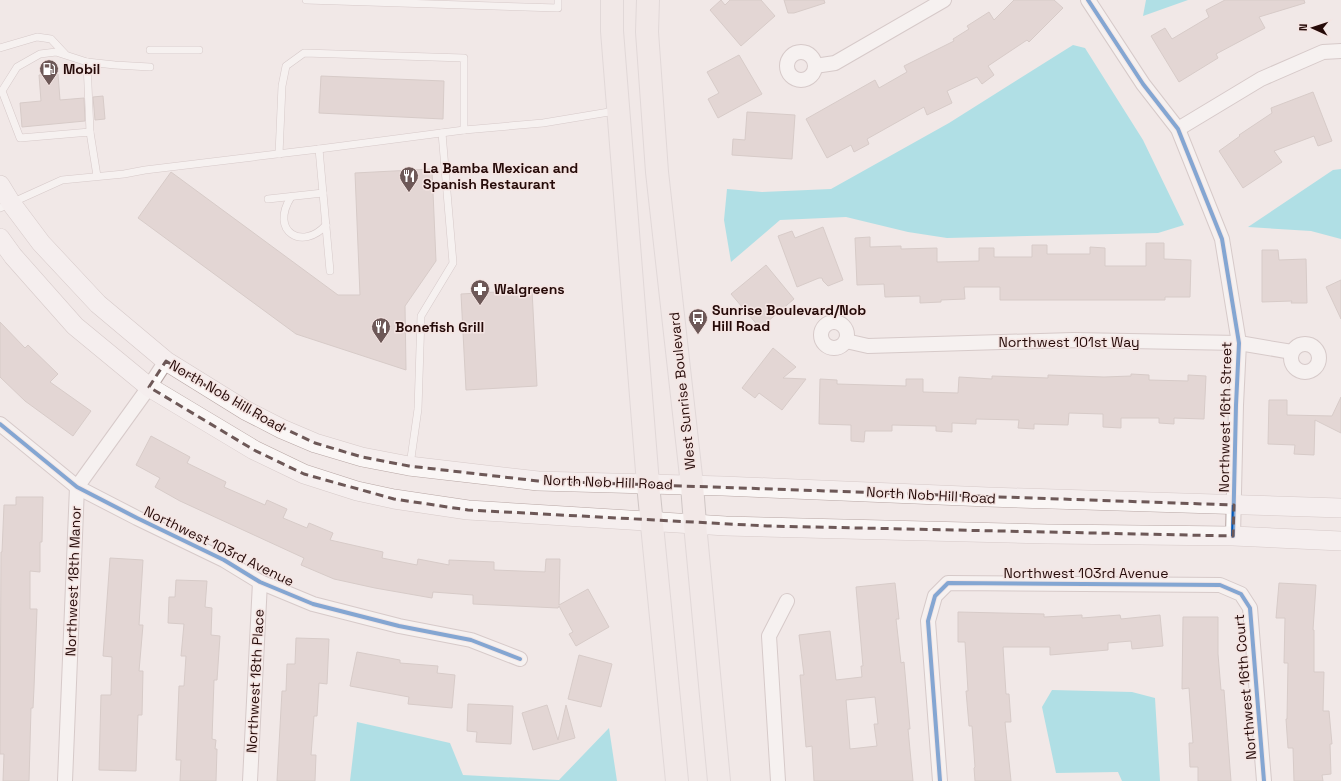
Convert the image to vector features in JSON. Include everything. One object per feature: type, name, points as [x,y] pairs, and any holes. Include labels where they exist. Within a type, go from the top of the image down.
[{"type":"highway","points":[[612,0],[612,32],[648,484],[677,781]]},
{"type":"highway","name":"West Sunrise Boulevard","points":[[648,0],[647,32],[658,172],[692,485],[719,781]]},
{"type":"main road","name":"North Nob Hill Road","points":[[0,185],[5,206],[41,242],[98,304],[166,361],[245,410],[315,443],[362,458],[409,466],[538,481],[692,485],[996,498],[1341,508]]},
{"type":"main road","points":[[0,238],[13,256],[75,326],[149,387],[261,453],[304,474],[357,491],[394,499],[468,510],[695,524],[1048,534],[1233,536],[1341,541]]},
{"type":"street","points":[[815,66],[835,63],[944,0]]},
{"type":"street","name":"Northwest 16th Street","points":[[1088,0],[1143,84],[1178,129],[1222,239],[1239,343],[1233,536]]},
{"type":"street","points":[[1178,129],[1261,79],[1323,52],[1341,51]]},
{"type":"street","name":"Northwest 101st Way","points":[[846,341],[868,346],[1073,340],[1239,343],[1292,352]]},
{"type":"street","name":"Northwest 18th Manor","points":[[66,781],[77,487],[166,361]]},
{"type":"street","name":"Northwest 103rd Avenue","points":[[0,424],[77,487],[224,560],[260,582],[313,604],[399,626],[471,640],[520,659]]},
{"type":"street","name":"Northwest 18th Place","points":[[250,781],[260,582]]},
{"type":"street","name":"Northwest 103rd Avenue","points":[[940,781],[928,621],[935,596],[948,583],[1220,585],[1241,594]]},
{"type":"street","name":"Northwest 16th Court","points":[[1241,594],[1250,608],[1264,781]]},
{"type":"street","points":[[778,781],[769,636],[786,601]]},
{"type":"lane","points":[[306,0],[558,8],[558,0]]},
{"type":"lane","points":[[0,48],[38,37],[51,39],[66,55]]},
{"type":"lane","points":[[150,50],[199,50]]},
{"type":"lane","points":[[90,132],[20,138],[1,90],[17,67],[40,54],[56,52],[87,62],[150,67]]},
{"type":"lane","points":[[279,154],[282,86],[286,66],[304,53],[464,58],[464,130]]},
{"type":"lane","points":[[87,62],[90,132],[97,176]]},
{"type":"lane","points":[[5,206],[62,180],[319,150],[464,130],[543,124],[619,111]]},
{"type":"lane","points":[[409,466],[418,409],[421,316],[453,263],[442,133]]},
{"type":"lane","points":[[319,150],[330,271]]},
{"type":"lane","points":[[268,199],[324,193]]},
{"type":"lane","points":[[291,197],[285,207],[283,216],[285,225],[290,233],[298,236],[306,236],[320,231],[326,225]]},
{"type":"highlighted area","points":[[166,361],[245,410],[315,443],[362,457],[409,466],[538,481],[1234,505],[1233,536],[767,526],[468,510],[394,499],[304,474],[254,450],[149,387]]},
{"type":"water","points":[[1146,0],[1188,0],[1143,16]]},
{"type":"water","points":[[1073,45],[1085,48],[1143,140],[1184,225],[1158,233],[947,238],[908,232],[846,217],[780,220],[731,262],[724,220],[727,189],[762,192],[831,189],[949,123]]},
{"type":"water","points":[[1341,169],[1341,239],[1311,231],[1248,227],[1333,170]]},
{"type":"water","points":[[1052,690],[1132,692],[1155,698],[1160,781],[1122,781],[1118,772],[1056,773],[1042,707]]},
{"type":"water","points":[[357,722],[450,743],[463,775],[559,780],[609,728],[617,781],[350,781]]},
{"type":"building","points":[[721,0],[725,5],[730,0],[761,0],[775,16],[741,46],[710,10]]},
{"type":"building","points":[[784,0],[824,0],[825,3],[794,13],[788,13]]},
{"type":"building","points":[[1014,0],[1054,0],[1063,8],[1029,42],[1027,40],[988,66],[994,75],[982,84],[977,77],[947,91],[952,103],[927,115],[924,107],[867,139],[869,144],[854,152],[851,145],[827,158],[806,119],[875,80],[879,88],[907,72],[904,66],[954,41],[953,39],[969,29],[967,26],[989,12],[994,20]]},
{"type":"building","points":[[1225,0],[1304,0],[1305,3],[1259,17],[1265,28],[1216,54],[1218,58],[1179,82],[1151,36],[1165,28],[1172,39],[1209,17],[1206,10]]},
{"type":"building","points":[[739,55],[762,94],[718,118],[708,99],[719,93],[707,72]]},
{"type":"building","points":[[58,74],[60,100],[84,98],[85,121],[22,127],[20,103],[41,101],[39,75]]},
{"type":"building","points":[[321,76],[444,81],[443,119],[319,113]]},
{"type":"building","points":[[1313,92],[1332,141],[1318,146],[1314,136],[1274,151],[1282,162],[1243,188],[1219,151],[1240,136],[1239,135],[1272,113],[1271,108]]},
{"type":"building","points":[[103,96],[105,119],[95,120],[93,97]]},
{"type":"building","points":[[747,112],[795,115],[792,159],[732,155],[733,139],[745,140]]},
{"type":"building","points":[[432,169],[436,261],[405,306],[406,370],[296,334],[138,218],[171,172],[338,295],[360,295],[355,173]]},
{"type":"building","points":[[823,227],[843,280],[828,286],[822,278],[819,278],[797,287],[778,236],[792,231],[795,238]]},
{"type":"building","points":[[870,237],[870,247],[901,246],[901,249],[937,248],[937,262],[979,261],[979,248],[994,248],[994,257],[1032,257],[1032,245],[1047,245],[1047,254],[1090,254],[1090,247],[1105,248],[1105,266],[1146,266],[1146,243],[1164,243],[1164,259],[1191,260],[1190,297],[1165,297],[1165,300],[1000,300],[1000,287],[964,287],[965,299],[920,303],[920,296],[885,297],[884,284],[857,285],[855,238]]},
{"type":"building","points":[[1262,250],[1278,250],[1279,260],[1306,259],[1307,303],[1291,303],[1292,301],[1262,302]]},
{"type":"building","points":[[766,265],[794,299],[760,328],[731,294]]},
{"type":"building","points":[[1341,280],[1341,319],[1326,287]]},
{"type":"building","name":"Walgreens","points":[[532,290],[537,386],[466,390],[461,294]]},
{"type":"building","points":[[0,322],[25,348],[28,345],[58,374],[50,382],[91,411],[73,436],[25,401],[0,377]]},
{"type":"building","points":[[773,348],[796,367],[783,378],[806,379],[782,410],[759,393],[755,398],[742,388]]},
{"type":"building","points":[[1131,374],[1149,375],[1149,380],[1188,381],[1188,375],[1206,376],[1204,419],[1174,418],[1174,424],[1159,423],[1159,418],[1121,418],[1121,428],[1103,427],[1103,414],[1069,413],[1068,425],[1034,424],[1034,429],[1018,428],[1019,420],[976,419],[976,424],[952,423],[952,432],[936,431],[936,426],[892,425],[892,431],[865,431],[864,442],[851,441],[851,425],[819,424],[820,379],[837,380],[837,384],[906,386],[906,379],[923,379],[923,392],[958,393],[959,377],[992,379],[992,376],[1048,378],[1048,375],[1104,377],[1131,376]]},
{"type":"building","points":[[1341,397],[1341,433],[1315,420],[1314,455],[1294,454],[1295,445],[1268,444],[1269,400],[1287,400],[1287,415],[1332,416]]},
{"type":"building","points":[[151,436],[190,457],[187,463],[226,482],[224,487],[265,505],[267,500],[287,509],[283,518],[307,528],[309,523],[333,533],[330,540],[383,552],[382,558],[417,565],[418,559],[449,565],[449,560],[494,562],[494,570],[545,572],[546,559],[560,559],[559,605],[588,589],[609,627],[576,646],[569,634],[573,632],[559,606],[558,608],[473,604],[473,595],[433,592],[432,598],[334,579],[301,565],[304,558],[180,501],[155,487],[160,478],[136,465]]},
{"type":"building","points":[[16,497],[43,497],[42,542],[40,542],[40,572],[30,571],[30,609],[37,609],[33,708],[31,708],[29,781],[3,781],[4,754],[0,754],[1,552],[4,505],[16,505]]},
{"type":"building","points":[[110,558],[143,560],[139,625],[143,625],[139,671],[143,671],[142,715],[138,715],[136,771],[99,770],[101,695],[111,695],[112,657],[103,656]]},
{"type":"building","points":[[176,580],[207,581],[205,607],[212,608],[211,635],[220,636],[217,680],[214,680],[212,739],[216,740],[215,749],[217,749],[216,781],[180,781],[181,760],[176,760],[179,686],[184,686],[186,656],[181,656],[184,624],[168,623],[169,597],[175,597]]},
{"type":"building","points":[[895,583],[899,619],[896,619],[901,663],[904,662],[913,781],[814,781],[812,746],[806,747],[800,675],[804,675],[799,635],[830,631],[836,680],[862,677],[861,666],[863,666],[856,587]],"holes":[[[875,697],[878,724],[874,724],[877,746],[850,749],[846,700]]]},
{"type":"building","points":[[1279,583],[1316,585],[1313,630],[1314,672],[1324,672],[1323,711],[1329,711],[1332,744],[1330,744],[1331,774],[1322,775],[1323,781],[1294,781],[1293,748],[1288,748],[1286,719],[1288,663],[1284,663],[1285,618],[1276,618]]},
{"type":"building","points":[[958,612],[1044,614],[1044,617],[1082,615],[1082,618],[1120,615],[1121,619],[1160,615],[1163,646],[1132,649],[1131,641],[1108,643],[1108,650],[1050,655],[1050,647],[1003,647],[1006,694],[1009,694],[1011,722],[1005,722],[1011,781],[975,781],[972,726],[969,726],[966,691],[968,691],[965,642],[958,642]]},
{"type":"building","points":[[1183,617],[1218,617],[1218,654],[1221,690],[1224,690],[1231,781],[1198,781],[1198,767],[1190,767],[1189,743],[1193,743],[1189,688],[1182,689]]},
{"type":"building","points":[[296,638],[329,639],[327,684],[319,683],[317,716],[314,716],[311,755],[316,755],[315,781],[277,781],[282,691],[286,691],[287,664],[295,664]]},
{"type":"building","points":[[357,652],[400,660],[400,663],[438,666],[437,673],[455,675],[452,708],[408,704],[409,697],[350,686]]},
{"type":"building","points":[[579,655],[612,664],[601,707],[568,699]]},
{"type":"building","points":[[468,704],[513,706],[511,744],[476,742],[477,732],[467,731]]},
{"type":"building","points":[[547,705],[558,740],[566,705],[575,738],[533,750],[522,713]]},
{"type":"cycle path","points":[[1088,0],[1143,84],[1178,129],[1222,239],[1239,343],[1233,536]]},
{"type":"cycle path","points":[[0,424],[77,487],[224,560],[260,582],[313,604],[399,626],[471,640],[520,659]]},
{"type":"cycle path","points":[[940,781],[928,621],[935,596],[948,583],[1220,585],[1241,594],[1250,608],[1264,781]]},
{"type":"place","name":"Mobil","points":[[49,86]]},
{"type":"place","name":"La Bamba Mexican and Spanish Restaurant","points":[[409,193]]},
{"type":"place","name":"Walgreens","points":[[480,306]]},
{"type":"place","name":"Sunrise Boulevard/Nob Hill Road","points":[[698,335]]},
{"type":"place","name":"Bonefish Grill","points":[[381,344]]}]
